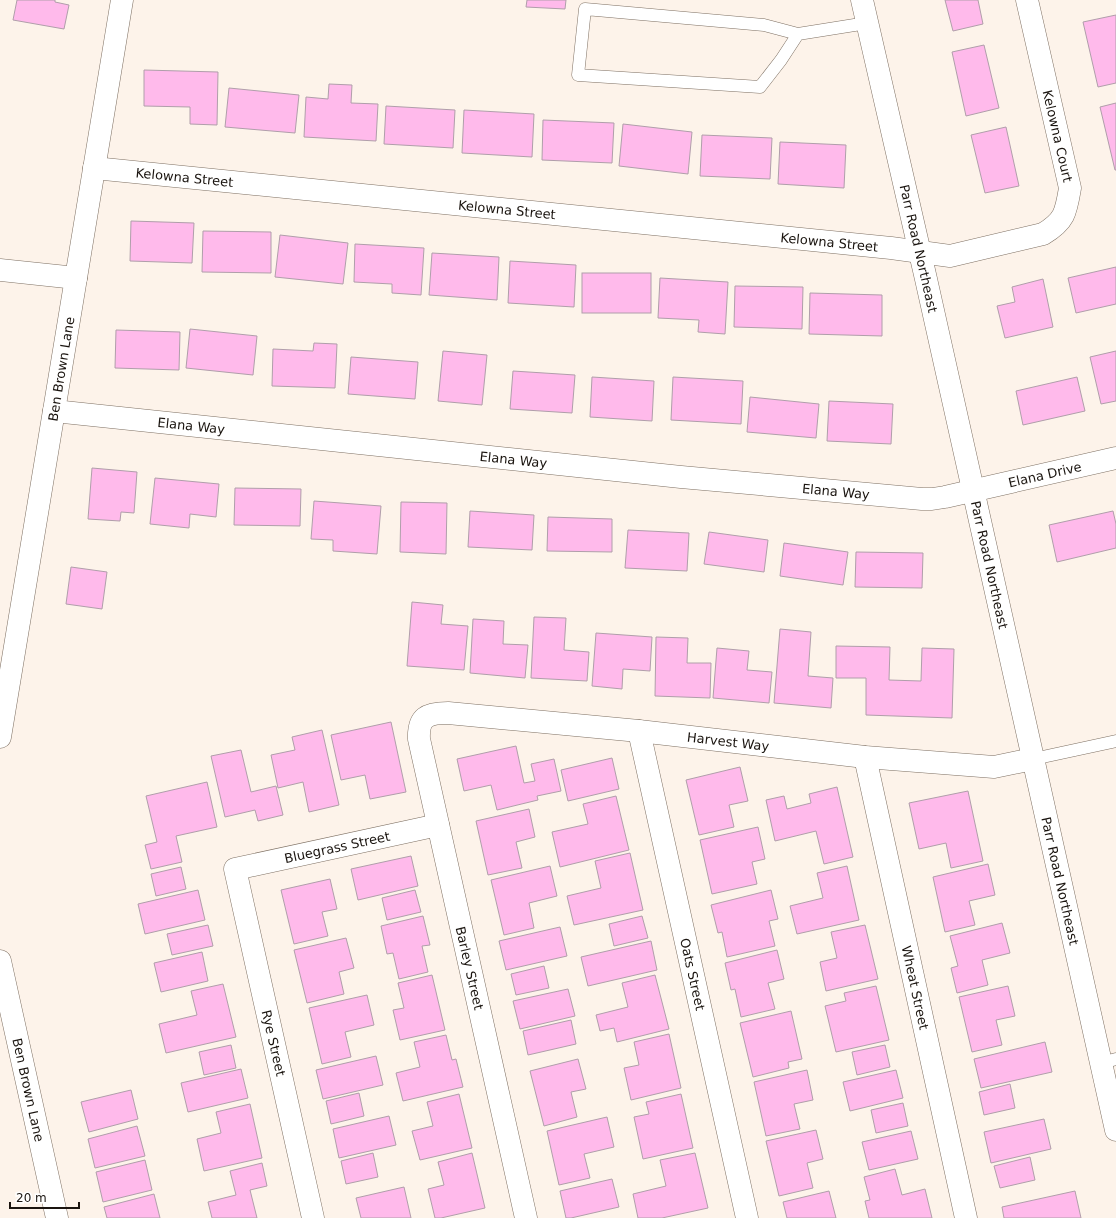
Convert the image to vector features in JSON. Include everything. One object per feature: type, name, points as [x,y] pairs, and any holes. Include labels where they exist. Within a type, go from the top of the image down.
[{"type":"street","name":"Ben Brown Lane","points":[[0,737],[122,0]]},
{"type":"street","name":"Parr Road Northeast","points":[[862,0],[1033,758],[1108,1061],[1116,1130]]},
{"type":"street","name":"Kelowna Court","points":[[919,253],[950,256],[1043,234],[1055,227],[1063,217],[1068,204],[1070,188],[1027,0]]},
{"type":"street","name":"Kelowna Street","points":[[94,168],[891,248],[919,253]]},
{"type":"street","points":[[0,270],[76,278]]},
{"type":"street","name":"Elana Way","points":[[54,411],[681,477],[922,499],[945,497],[973,490]]},
{"type":"street","name":"Elana Drive","points":[[973,490],[1116,458]]},
{"type":"street","name":"Harvest Way","points":[[424,718],[436,713],[448,713],[640,731],[866,757],[994,767],[1033,758]]},
{"type":"street","name":"Barley Street","points":[[424,718],[419,727],[419,739],[526,1218]]},
{"type":"street","name":"Oats Street","points":[[640,731],[747,1218]]},
{"type":"street","name":"Wheat Street","points":[[866,757],[966,1218]]},
{"type":"street","name":"Bluegrass Street","points":[[235,869],[438,825]]},
{"type":"street","name":"Rye Street","points":[[235,869],[313,1218]]},
{"type":"street","name":"Ben Brown Lane","points":[[0,961],[57,1218]]},
{"type":"lane","points":[[798,34],[781,60],[760,87],[578,75],[584,9],[764,25],[798,34],[867,24]]},
{"type":"lane","points":[[1033,758],[1116,741]]},
{"type":"building","points":[[17,0],[55,0],[55,2],[69,5],[64,29],[13,20]]},
{"type":"building","points":[[527,0],[566,0],[565,9],[526,7]]},
{"type":"building","points":[[945,0],[978,0],[983,24],[953,31]]},
{"type":"building","points":[[1116,15],[1116,83],[1098,87],[1083,22]]},
{"type":"building","points":[[984,45],[999,108],[966,116],[952,52]]},
{"type":"building","points":[[144,70],[218,72],[217,125],[190,124],[190,107],[144,106]]},
{"type":"building","points":[[329,84],[352,85],[351,103],[378,104],[376,141],[304,137],[306,97],[328,99]]},
{"type":"building","points":[[229,88],[299,95],[295,133],[225,127]]},
{"type":"building","points":[[1116,103],[1116,170],[1115,170],[1100,107]]},
{"type":"building","points":[[386,106],[455,110],[453,148],[384,144]]},
{"type":"building","points":[[464,110],[534,114],[532,157],[462,153]]},
{"type":"building","points":[[543,120],[614,123],[612,163],[542,160]]},
{"type":"building","points":[[623,124],[692,132],[688,174],[619,166]]},
{"type":"building","points":[[1006,127],[1019,186],[985,193],[971,135]]},
{"type":"building","points":[[702,135],[772,138],[770,179],[700,176]]},
{"type":"building","points":[[780,142],[846,145],[844,188],[778,184]]},
{"type":"building","points":[[131,221],[194,223],[192,263],[130,261]]},
{"type":"building","points":[[203,231],[271,232],[271,273],[202,272]]},
{"type":"building","points":[[280,235],[348,243],[343,284],[275,277]]},
{"type":"building","points":[[355,244],[424,248],[421,295],[392,293],[392,284],[354,282]]},
{"type":"building","points":[[432,253],[499,257],[497,300],[429,295]]},
{"type":"building","points":[[510,261],[576,265],[574,307],[508,303]]},
{"type":"building","points":[[1116,267],[1116,304],[1076,313],[1068,278]]},
{"type":"building","points":[[582,273],[651,273],[651,313],[582,313]]},
{"type":"building","points":[[660,278],[728,282],[725,334],[698,332],[699,320],[658,318]]},
{"type":"building","points":[[1043,279],[1053,327],[1005,338],[997,306],[1015,302],[1012,287]]},
{"type":"building","points":[[735,286],[803,287],[802,329],[734,327]]},
{"type":"building","points":[[810,293],[882,295],[882,336],[809,334]]},
{"type":"building","points":[[190,329],[257,336],[253,375],[186,368]]},
{"type":"building","points":[[116,330],[180,332],[179,370],[115,368]]},
{"type":"building","points":[[314,343],[337,344],[335,388],[272,386],[273,349],[313,351]]},
{"type":"building","points":[[443,351],[487,355],[482,405],[438,401]]},
{"type":"building","points":[[1116,351],[1116,401],[1101,404],[1090,357]]},
{"type":"building","points":[[351,357],[418,362],[415,399],[348,394]]},
{"type":"building","points":[[513,371],[575,375],[572,413],[510,409]]},
{"type":"building","points":[[592,377],[654,381],[652,421],[590,417]]},
{"type":"building","points":[[673,377],[743,381],[741,424],[671,420]]},
{"type":"building","points":[[1077,377],[1085,411],[1023,425],[1016,391]]},
{"type":"building","points":[[750,397],[819,404],[816,438],[747,432]]},
{"type":"building","points":[[829,401],[893,404],[891,444],[827,441]]},
{"type":"building","points":[[92,468],[137,472],[134,513],[121,512],[120,521],[88,519]]},
{"type":"building","points":[[155,478],[219,484],[216,517],[190,514],[189,528],[150,524]]},
{"type":"building","points":[[235,488],[301,489],[300,526],[234,525]]},
{"type":"building","points":[[314,501],[381,506],[377,554],[333,551],[333,540],[311,539]]},
{"type":"building","points":[[401,502],[447,503],[446,554],[400,552]]},
{"type":"building","points":[[470,511],[534,515],[532,550],[468,547]]},
{"type":"building","points":[[1113,511],[1116,524],[1116,548],[1057,562],[1049,525]]},
{"type":"building","points":[[548,517],[612,519],[612,552],[547,551]]},
{"type":"building","points":[[628,530],[689,533],[687,571],[625,568]]},
{"type":"building","points":[[709,532],[768,540],[764,572],[704,564]]},
{"type":"building","points":[[784,543],[848,552],[843,585],[780,576]]},
{"type":"building","points":[[856,552],[923,553],[922,588],[855,587]]},
{"type":"building","points":[[71,567],[107,572],[102,609],[66,604]]},
{"type":"building","points":[[412,602],[443,605],[441,624],[468,626],[464,670],[407,666]]},
{"type":"building","points":[[534,617],[566,618],[564,650],[589,652],[587,681],[531,678]]},
{"type":"building","points":[[473,619],[504,621],[503,644],[528,645],[525,678],[470,673]]},
{"type":"building","points":[[780,629],[811,632],[808,676],[833,678],[831,708],[774,703]]},
{"type":"building","points":[[596,633],[652,637],[650,671],[623,669],[622,689],[592,686]]},
{"type":"building","points":[[656,637],[688,638],[687,663],[711,663],[710,698],[655,696]]},
{"type":"building","points":[[836,646],[890,647],[889,680],[921,681],[922,648],[954,649],[952,718],[866,715],[866,678],[836,678]]},
{"type":"building","points":[[717,648],[749,651],[747,670],[772,672],[769,703],[713,698]]},
{"type":"building","points":[[391,722],[406,792],[370,799],[365,775],[341,780],[331,735]]},
{"type":"building","points":[[322,730],[339,805],[309,812],[303,782],[278,788],[271,755],[295,750],[292,737]]},
{"type":"building","points":[[516,746],[524,783],[535,781],[531,764],[554,759],[561,791],[537,796],[538,800],[497,810],[491,785],[464,791],[457,759]]},
{"type":"building","points":[[241,750],[251,792],[276,786],[283,815],[258,821],[255,810],[225,817],[211,756]]},
{"type":"building","points":[[612,758],[619,789],[568,801],[561,770]]},
{"type":"building","points":[[740,767],[748,801],[729,805],[734,827],[699,835],[686,780]]},
{"type":"building","points":[[207,782],[217,827],[176,836],[182,862],[151,869],[145,845],[157,842],[146,796]]},
{"type":"building","points":[[837,787],[853,857],[824,864],[816,831],[775,841],[766,800],[784,796],[787,809],[811,803],[809,794]]},
{"type":"building","points":[[968,791],[983,861],[951,868],[946,843],[919,849],[909,803]]},
{"type":"building","points":[[616,796],[629,850],[560,867],[552,832],[588,824],[583,804]]},
{"type":"building","points":[[529,809],[535,837],[516,842],[522,868],[488,875],[476,821]]},
{"type":"building","points":[[758,827],[765,859],[752,862],[757,884],[712,894],[700,840]]},
{"type":"building","points":[[630,853],[643,910],[574,925],[567,896],[601,888],[595,861]]},
{"type":"building","points":[[411,856],[418,886],[358,900],[351,869]]},
{"type":"building","points":[[988,864],[995,895],[969,901],[975,925],[945,932],[933,877]]},
{"type":"building","points":[[550,866],[557,896],[529,903],[534,928],[504,935],[491,880]]},
{"type":"building","points":[[847,866],[859,920],[797,934],[790,906],[823,898],[817,873]]},
{"type":"building","points":[[181,867],[186,889],[156,896],[151,874]]},
{"type":"building","points":[[330,879],[337,909],[322,912],[328,936],[294,944],[281,890]]},
{"type":"building","points":[[198,890],[205,920],[145,934],[138,904]]},
{"type":"building","points":[[415,890],[421,912],[387,920],[382,898]]},
{"type":"building","points":[[771,890],[778,919],[769,921],[775,946],[727,957],[722,932],[718,933],[711,905]]},
{"type":"building","points":[[423,916],[430,945],[422,946],[428,972],[399,979],[393,953],[387,954],[381,926]]},
{"type":"building","points":[[642,916],[648,938],[614,946],[609,924]]},
{"type":"building","points":[[1002,923],[1010,953],[982,960],[988,985],[957,993],[951,968],[958,966],[950,936]]},
{"type":"building","points":[[208,925],[213,946],[172,955],[167,934]]},
{"type":"building","points":[[865,925],[878,979],[826,991],[820,962],[837,958],[831,932]]},
{"type":"building","points":[[560,927],[567,956],[506,970],[499,941]]},
{"type":"building","points":[[346,938],[354,968],[339,972],[344,994],[307,1003],[294,950]]},
{"type":"building","points":[[651,941],[657,970],[588,986],[581,957]]},
{"type":"building","points":[[777,950],[784,979],[768,983],[775,1009],[741,1017],[735,989],[731,990],[725,963]]},
{"type":"building","points":[[202,952],[208,981],[161,992],[154,963]]},
{"type":"building","points":[[544,966],[549,988],[516,995],[511,974]]},
{"type":"building","points":[[432,975],[445,1030],[400,1040],[393,1010],[404,1008],[398,983]]},
{"type":"building","points":[[655,975],[669,1029],[617,1042],[614,1028],[600,1031],[596,1015],[628,1007],[622,983]]},
{"type":"building","points":[[223,984],[236,1037],[166,1053],[159,1024],[197,1015],[191,991]]},
{"type":"building","points":[[876,986],[889,1040],[836,1052],[825,1006],[846,1001],[844,993]]},
{"type":"building","points":[[1008,986],[1015,1016],[996,1020],[1002,1045],[972,1052],[959,997]]},
{"type":"building","points":[[568,989],[575,1016],[520,1029],[513,1001]]},
{"type":"building","points":[[367,995],[374,1025],[345,1032],[351,1057],[322,1064],[309,1008]]},
{"type":"building","points":[[791,1011],[802,1059],[788,1062],[789,1068],[753,1077],[740,1023]]},
{"type":"building","points":[[571,1020],[576,1044],[528,1055],[523,1031]]},
{"type":"building","points":[[669,1034],[681,1088],[631,1100],[624,1068],[639,1065],[634,1042]]},
{"type":"building","points":[[446,1035],[452,1060],[456,1059],[463,1087],[403,1101],[396,1073],[420,1067],[414,1042]]},
{"type":"building","points":[[1045,1042],[1052,1072],[981,1088],[974,1059]]},
{"type":"building","points":[[231,1045],[236,1068],[204,1075],[199,1052]]},
{"type":"building","points":[[885,1045],[890,1067],[857,1075],[852,1052]]},
{"type":"building","points":[[376,1056],[383,1085],[323,1099],[316,1070]]},
{"type":"building","points":[[578,1059],[586,1089],[571,1092],[577,1117],[544,1126],[530,1071]]},
{"type":"building","points":[[241,1069],[248,1098],[188,1112],[181,1083]]},
{"type":"building","points":[[807,1070],[813,1100],[794,1104],[800,1129],[766,1136],[754,1082]]},
{"type":"building","points":[[896,1070],[903,1098],[850,1111],[843,1082]]},
{"type":"building","points":[[1010,1084],[1015,1108],[984,1115],[979,1092]]},
{"type":"building","points":[[131,1090],[138,1119],[89,1132],[81,1102]]},
{"type":"building","points":[[359,1093],[364,1116],[331,1124],[326,1101]]},
{"type":"building","points":[[459,1094],[472,1148],[420,1160],[412,1131],[433,1126],[427,1102]]},
{"type":"building","points":[[681,1094],[693,1148],[643,1159],[634,1117],[649,1114],[646,1102]]},
{"type":"building","points":[[903,1103],[908,1126],[876,1133],[871,1110]]},
{"type":"building","points":[[250,1104],[262,1158],[204,1171],[197,1139],[221,1133],[216,1112]]},
{"type":"building","points":[[389,1116],[396,1145],[339,1158],[333,1129]]},
{"type":"building","points":[[607,1117],[614,1147],[584,1154],[590,1178],[559,1185],[547,1131]]},
{"type":"building","points":[[1044,1119],[1051,1149],[991,1163],[984,1132]]},
{"type":"building","points":[[137,1126],[145,1156],[95,1168],[88,1139]]},
{"type":"building","points":[[816,1130],[823,1159],[807,1163],[813,1188],[779,1196],[766,1141]]},
{"type":"building","points":[[911,1131],[918,1159],[869,1170],[862,1142]]},
{"type":"building","points":[[373,1153],[378,1177],[346,1184],[341,1161]]},
{"type":"building","points":[[472,1153],[485,1208],[435,1218],[428,1189],[444,1185],[438,1162]]},
{"type":"building","points":[[695,1153],[708,1208],[662,1218],[638,1218],[633,1194],[666,1186],[660,1160]]},
{"type":"building","points":[[1030,1157],[1035,1180],[1000,1188],[994,1166]]},
{"type":"building","points":[[145,1160],[152,1190],[103,1202],[96,1172]]},
{"type":"building","points":[[262,1163],[267,1186],[250,1190],[257,1218],[212,1218],[208,1202],[236,1195],[230,1171]]},
{"type":"building","points":[[895,1169],[902,1195],[925,1189],[932,1218],[869,1218],[865,1201],[870,1200],[864,1177]]},
{"type":"building","points":[[612,1179],[619,1207],[566,1218],[560,1191]]},
{"type":"building","points":[[404,1187],[411,1218],[361,1218],[356,1198]]},
{"type":"building","points":[[829,1191],[836,1218],[787,1218],[783,1202]]},
{"type":"building","points":[[1075,1191],[1081,1218],[1004,1218],[1002,1207]]},
{"type":"building","points":[[154,1194],[160,1218],[107,1218],[104,1207]]}]
